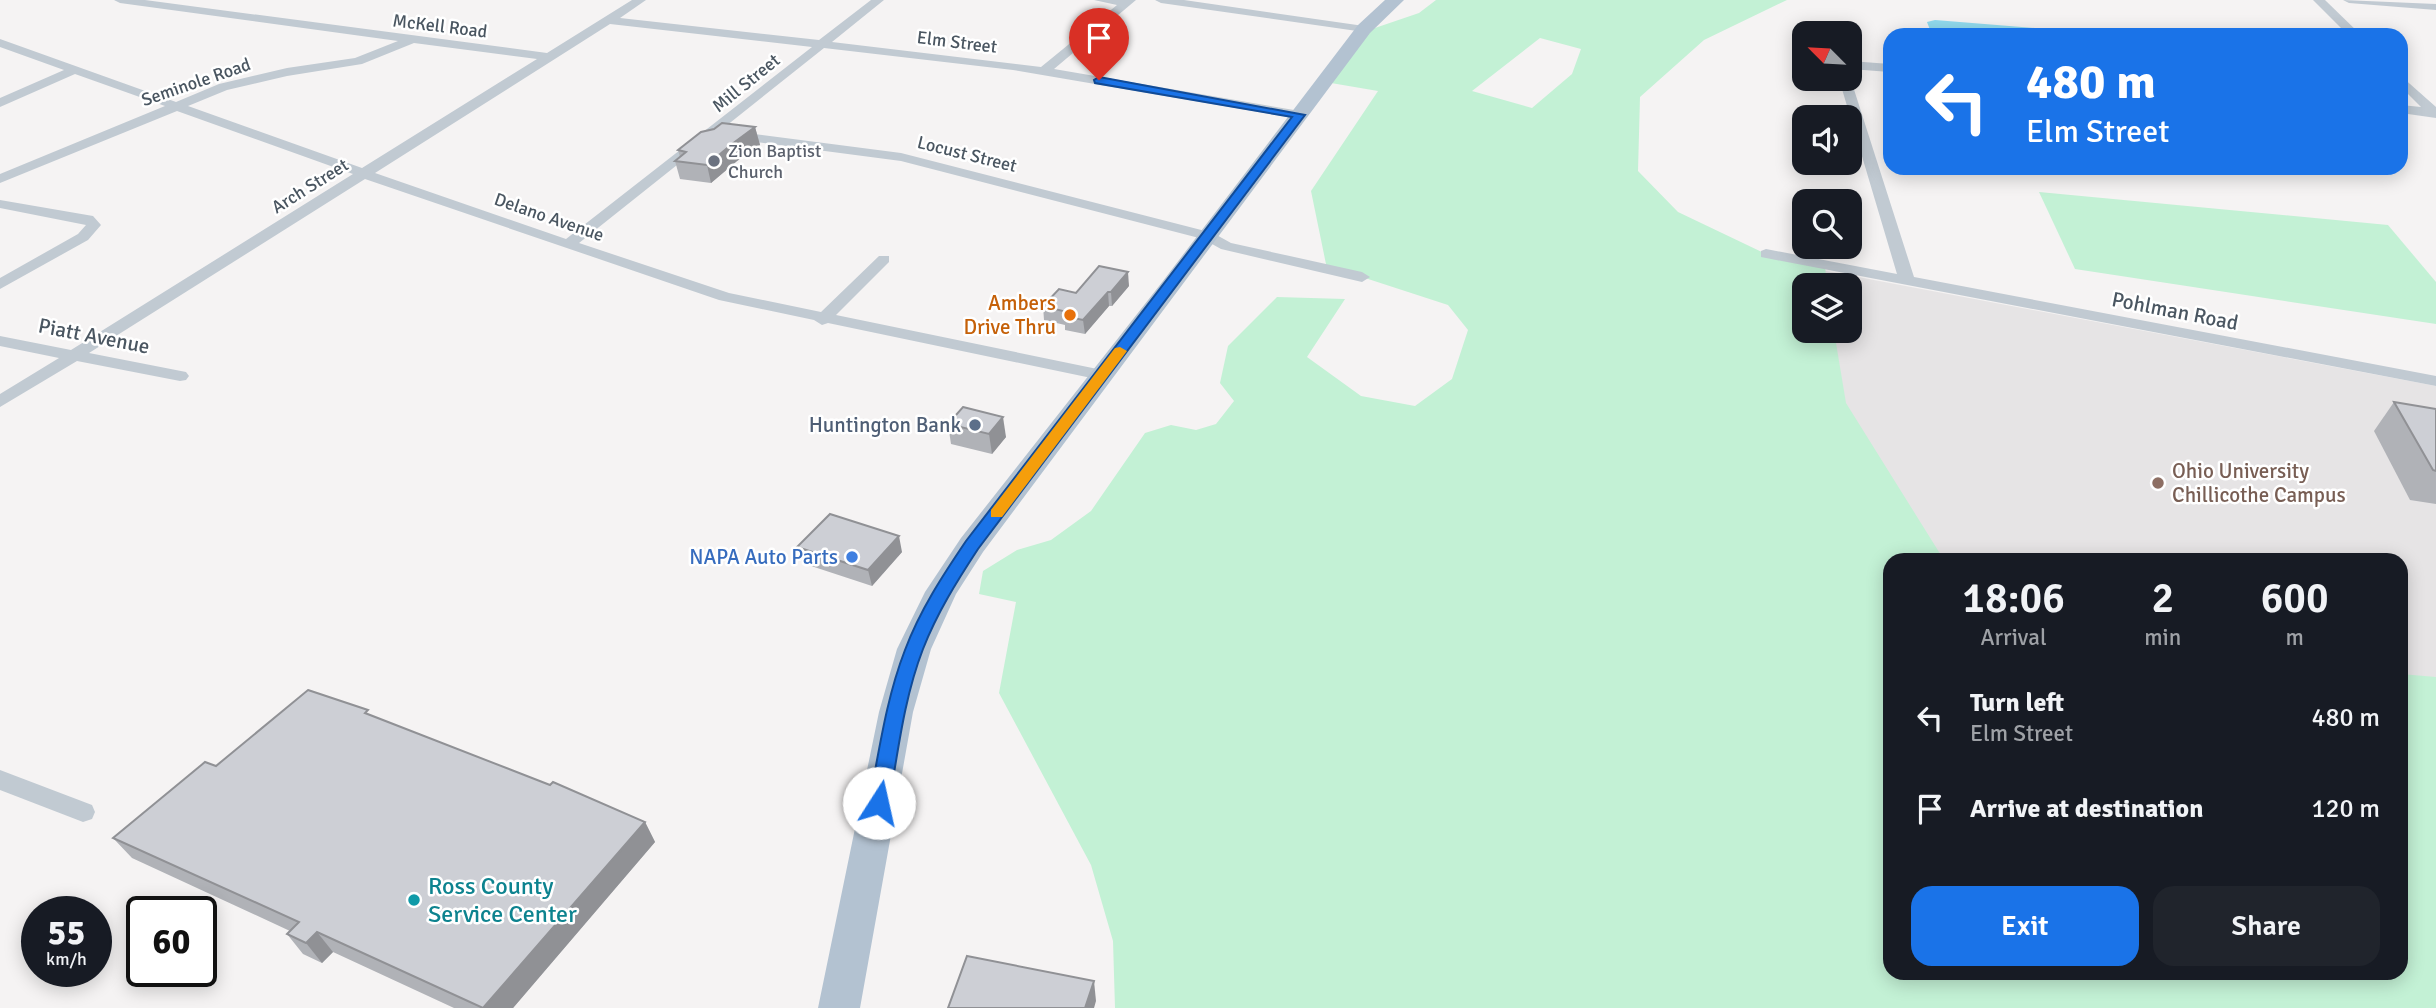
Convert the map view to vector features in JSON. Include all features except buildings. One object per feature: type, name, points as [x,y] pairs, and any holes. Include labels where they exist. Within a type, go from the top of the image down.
[{"type":"main road","points":[[839,1008],[896,712],[914,649],[942,592],[972,545],[1364,29],[1395,0]]},
{"type":"street","name":"McKell Road","points":[[120,0],[547,57]]},
{"type":"street","points":[[617,0],[638,1]]},
{"type":"street","name":"Mill Street","points":[[569,244],[878,0]]},
{"type":"street","points":[[1100,0],[1128,2]]},
{"type":"street","points":[[1161,0],[1364,29]]},
{"type":"street","points":[[2319,0],[2348,28]]},
{"type":"street","points":[[2349,0],[2436,7]]},
{"type":"street","name":"Arch Street","points":[[0,402],[638,1]]},
{"type":"street","points":[[1044,71],[1128,2]]},
{"type":"street","name":"Elm Street","points":[[608,20],[1044,71],[1300,115]]},
{"type":"street","name":"Seminole Road","points":[[0,179],[178,104],[254,79],[358,61],[410,40]]},
{"type":"street","name":"Delano Avenue","points":[[3,46],[178,104],[367,173],[725,297],[822,320],[1101,375]]},
{"type":"street","points":[[1862,66],[1883,67]]},
{"type":"street","points":[[0,103],[76,69]]},
{"type":"street","points":[[2408,87],[2435,113]]},
{"type":"street","points":[[1766,254],[1907,281],[1849,91]]},
{"type":"street","points":[[2408,110],[2435,113]]},
{"type":"street","name":"Locust Street","points":[[713,132],[901,158],[1208,236],[1226,246],[1362,277]]},
{"type":"street","points":[[0,204],[88,219],[94,225],[83,237],[0,284]]},
{"type":"street","points":[[822,320],[884,258]]},
{"type":"street","name":"Pohlman Road","points":[[1907,281],[2436,381]]},
{"type":"street","name":"Piatt Avenue","points":[[0,341],[180,376]]},
{"type":"street","points":[[0,780],[83,812]]},
{"type":"shaded area","name":"Ohio University Chillicothe Campus","points":[[1862,278],[2436,386],[2436,713],[2408,704],[2408,553],[1923,553],[1833,406],[1827,343],[1862,343]]},
{"type":"green space","points":[[1436,0],[1787,0],[1704,40],[1640,97],[1638,171],[1678,212],[1766,254],[1825,266],[1826,273],[1792,273],[1792,343],[1836,343],[1846,403],[1940,553],[1883,553],[1883,980],[2408,980],[2408,675],[2436,677],[2436,1008],[1115,1008],[1113,941],[1091,865],[999,693],[1016,602],[979,594],[983,571],[1017,550],[1051,540],[1091,511],[1145,433],[1171,425],[1196,430],[1216,424],[1234,401],[1220,383],[1228,346],[1277,297],[1345,299],[1307,357],[1361,396],[1415,406],[1452,379],[1468,330],[1448,305],[1362,277],[1327,269],[1311,191],[1378,91],[1331,83],[1372,29],[1419,13]],"holes":[[[1540,38],[1581,49],[1572,74],[1532,108],[1472,91]]]},
{"type":"green space","points":[[2039,192],[2388,225],[2436,282],[2436,324],[2075,269]]},
{"type":"water","points":[[1935,20],[2035,28],[1929,28],[1927,22]]},
{"type":"slow traffic","points":[[997,513],[1120,351]]},
{"type":"place","name":"Zion Baptist Church","points":[[714,161]]},
{"type":"place","name":"Ambers Drive Thru","points":[[1070,315]]},
{"type":"place","name":"Huntington Bank","points":[[975,425]]},
{"type":"place","name":"Ohio University Chillicothe Campus","points":[[2158,483]]},
{"type":"place","name":"NAPA Auto Parts","points":[[852,557]]},
{"type":"place","name":"Ross County Service Center","points":[[414,900]]},
{"type":"route","points":[[879,803],[896,712],[914,649],[942,592],[972,545],[1300,115],[1099,80]]}]
